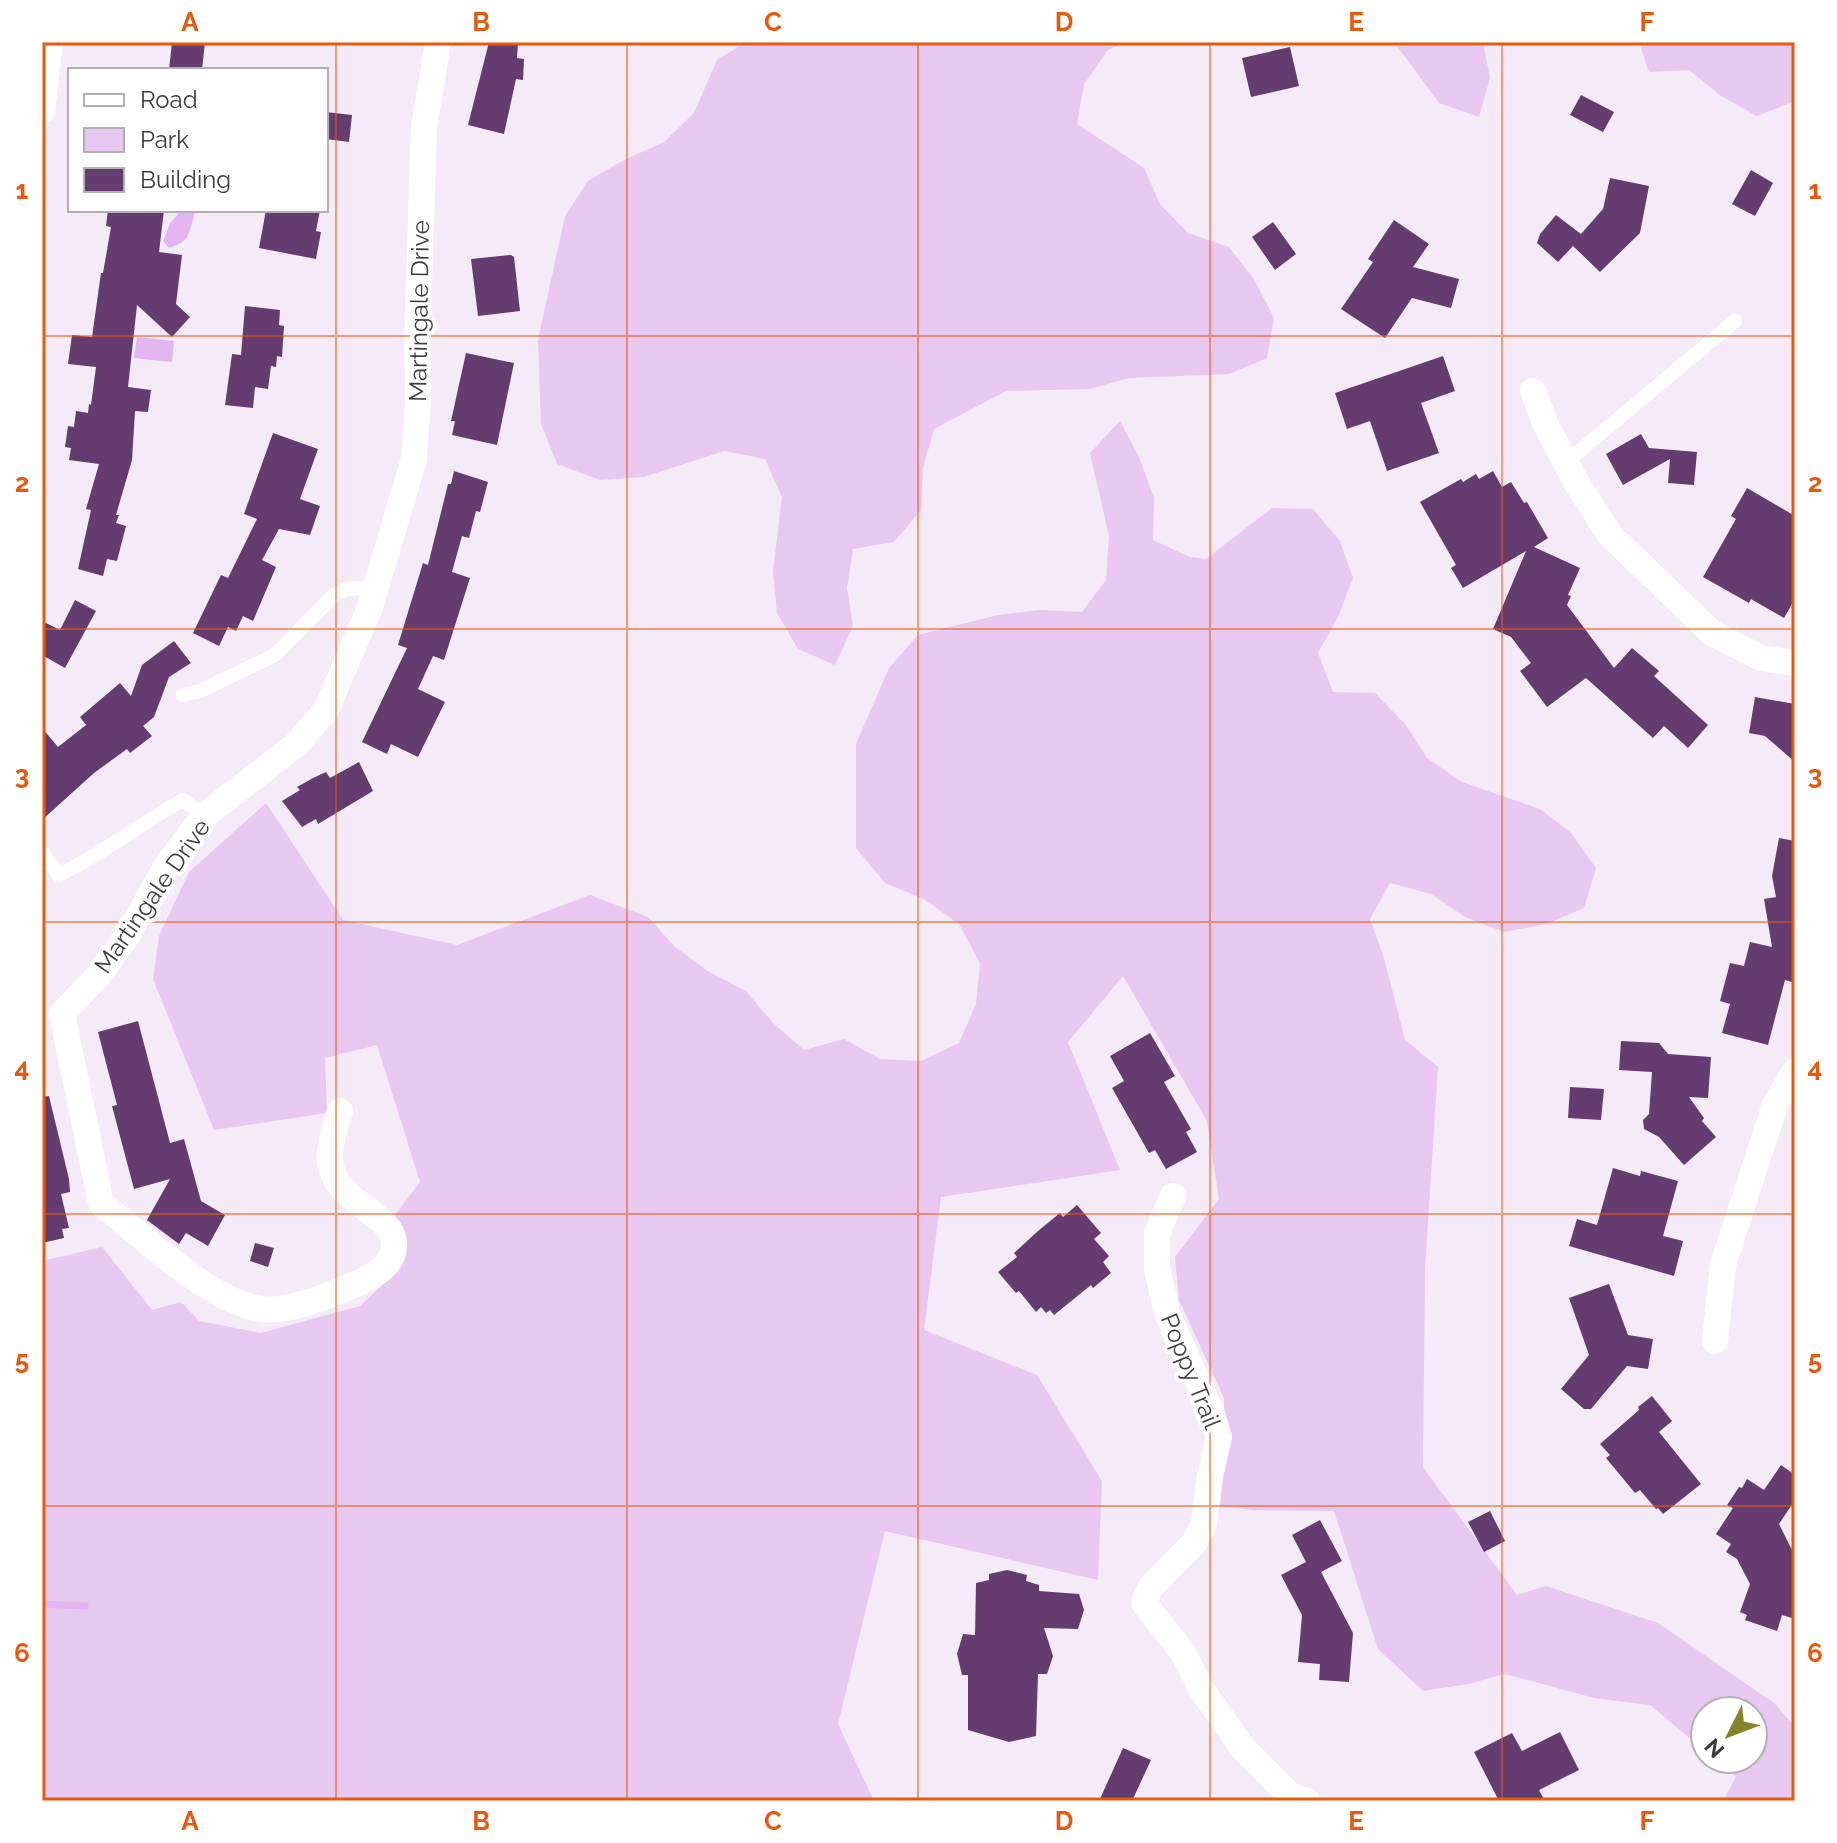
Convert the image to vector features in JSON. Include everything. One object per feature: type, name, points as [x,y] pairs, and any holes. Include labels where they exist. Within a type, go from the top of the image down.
[{"type":"street","points":[[42,111],[50,42]]},
{"type":"street","name":"Martingale Drive","points":[[340,1111],[329,1154],[334,1176],[344,1193],[390,1229],[394,1243],[390,1259],[374,1277],[330,1294],[282,1308],[258,1309],[227,1297],[186,1271],[101,1203],[52,1013],[97,977],[129,933],[167,865],[204,816],[297,744],[326,710],[370,607],[414,459],[424,128],[438,42]]},
{"type":"street","points":[[1533,391],[1565,463],[1610,535],[1712,633],[1761,658],[1795,663]]},
{"type":"street","points":[[1715,1341],[1723,1265],[1775,1105],[1795,1071]]},
{"type":"street","name":"Poppy Trail","points":[[1173,1196],[1157,1233],[1157,1269],[1167,1313],[1211,1411],[1219,1437],[1204,1524],[1194,1543],[1150,1588],[1144,1603],[1184,1654],[1200,1687],[1243,1748],[1291,1796],[1307,1801]]},
{"type":"lane","points":[[1565,463],[1735,321]]},
{"type":"lane","points":[[183,695],[200,691],[275,655],[335,594],[347,589],[376,587]]},
{"type":"lane","points":[[42,852],[59,875],[183,800],[204,816]]},
{"type":"green space","points":[[746,42],[1125,42],[1108,50],[1084,84],[1077,124],[1144,168],[1160,204],[1188,233],[1229,247],[1254,279],[1274,318],[1267,358],[1229,374],[1129,378],[1089,389],[1006,391],[934,429],[923,468],[921,510],[894,542],[853,549],[847,588],[853,626],[835,665],[798,649],[777,613],[773,571],[782,497],[765,459],[724,451],[644,477],[600,480],[557,464],[541,424],[538,340],[565,216],[588,181],[664,142],[694,113],[717,60]]},
{"type":"green space","points":[[1394,42],[1483,42],[1490,78],[1479,117],[1439,103]]},
{"type":"green space","points":[[1639,42],[1795,42],[1795,101],[1757,116],[1721,96],[1689,70],[1649,72]]},
{"type":"green space","points":[[1120,421],[1139,457],[1154,498],[1153,540],[1190,557],[1206,559],[1272,508],[1313,509],[1340,541],[1353,578],[1338,617],[1318,653],[1333,692],[1375,693],[1405,724],[1427,758],[1462,782],[1540,809],[1571,833],[1596,868],[1584,908],[1546,924],[1504,932],[1465,917],[1431,894],[1390,883],[1370,919],[1384,958],[1405,1040],[1438,1067],[1425,1269],[1423,1467],[1517,1595],[1546,1586],[1658,1623],[1762,1695],[1689,1695],[1689,1738],[1650,1705],[1594,1698],[1505,1674],[1423,1691],[1378,1649],[1334,1511],[1253,1510],[1220,1506],[1224,1470],[1224,1398],[1179,1300],[1175,1257],[1219,1199],[1207,1121],[1123,976],[1068,1042],[1120,1170],[941,1197],[924,1330],[1037,1375],[1102,1481],[1098,1580],[885,1531],[838,1724],[874,1801],[42,1801],[42,1261],[102,1247],[152,1310],[181,1302],[199,1321],[261,1333],[360,1306],[392,1276],[393,1218],[420,1182],[377,1045],[325,1058],[327,1113],[214,1130],[153,979],[159,936],[189,872],[266,803],[343,920],[457,945],[590,895],[648,917],[675,947],[709,972],[746,991],[772,1022],[804,1050],[844,1039],[880,1059],[921,1061],[959,1043],[976,1004],[980,963],[959,924],[924,899],[885,883],[856,848],[856,744],[889,668],[918,635],[998,615],[1039,610],[1082,612],[1106,580],[1109,536],[1090,453]]},
{"type":"green space","points":[[1769,1700],[1795,1727],[1795,1801],[1723,1801],[1736,1777],[1734,1775],[1769,1775]]},
{"type":"shaded area","points":[[180,212],[195,212],[185,240],[169,248],[163,241],[170,223]]},
{"type":"shaded area","points":[[137,337],[174,341],[172,362],[134,358]]},
{"type":"building","points":[[172,42],[205,42],[202,68],[169,68]]},
{"type":"building","points":[[489,42],[518,42],[517,58],[524,59],[523,80],[516,79],[504,134],[468,125]]},
{"type":"building","points":[[1290,47],[1299,86],[1251,97],[1242,58]]},
{"type":"building","points":[[1581,95],[1614,112],[1603,132],[1570,115]]},
{"type":"building","points":[[328,112],[352,115],[349,142],[328,139]]},
{"type":"building","points":[[1751,170],[1773,183],[1755,216],[1732,204]]},
{"type":"building","points":[[1610,178],[1649,186],[1640,233],[1600,272],[1573,246],[1558,262],[1537,243],[1540,234],[1556,215],[1581,234],[1603,209]]},
{"type":"building","points":[[108,212],[164,212],[159,252],[182,255],[176,304],[190,317],[172,337],[137,305],[128,387],[151,390],[148,412],[135,411],[132,460],[116,515],[119,515],[116,523],[126,526],[117,561],[107,559],[103,576],[78,569],[91,510],[86,509],[99,464],[69,460],[71,448],[65,447],[68,426],[74,427],[76,411],[88,413],[91,405],[96,367],[68,364],[72,335],[92,337],[111,227],[106,226]]},
{"type":"building","points":[[266,212],[320,212],[316,231],[321,232],[316,259],[259,248]]},
{"type":"building","points":[[1394,220],[1429,244],[1413,267],[1459,279],[1451,308],[1412,298],[1385,338],[1341,309],[1373,262],[1368,259]]},
{"type":"building","points":[[1273,222],[1296,254],[1275,270],[1252,237]]},
{"type":"building","points":[[514,257],[520,311],[478,316],[471,259]]},
{"type":"building","points":[[245,306],[280,310],[279,325],[284,326],[282,357],[277,356],[276,367],[271,366],[268,389],[255,387],[253,408],[225,405],[232,354],[241,355]]},
{"type":"building","points":[[466,353],[514,363],[497,445],[452,435],[455,421],[451,421]]},
{"type":"building","points":[[1443,356],[1455,391],[1421,403],[1439,453],[1387,471],[1370,421],[1347,429],[1335,393]]},
{"type":"building","points":[[273,433],[318,449],[300,499],[320,506],[310,535],[279,529],[262,560],[276,567],[253,621],[243,616],[236,631],[228,627],[219,646],[193,633],[221,575],[228,578],[257,519],[244,514]]},
{"type":"building","points":[[1641,434],[1649,448],[1697,452],[1694,485],[1668,483],[1670,459],[1623,485],[1606,454]]},
{"type":"building","points":[[454,471],[488,482],[469,538],[462,536],[452,572],[470,578],[444,660],[433,656],[418,689],[445,702],[418,757],[391,744],[387,754],[362,742],[407,648],[398,645],[423,563],[428,565]]},
{"type":"building","points":[[1493,471],[1502,487],[1511,482],[1548,538],[1534,547],[1580,568],[1567,605],[1614,668],[1632,648],[1659,671],[1654,676],[1708,725],[1688,748],[1664,726],[1653,738],[1586,678],[1547,707],[1520,671],[1531,663],[1511,637],[1493,629],[1526,551],[1463,588],[1451,568],[1456,565],[1420,502],[1461,479],[1463,482],[1476,474],[1479,479]]},
{"type":"building","points":[[1747,488],[1795,516],[1795,599],[1784,618],[1751,599],[1749,603],[1703,577],[1736,519],[1731,516]]},
{"type":"building","points":[[75,600],[96,611],[65,668],[42,655],[42,621],[60,630]]},
{"type":"building","points":[[174,641],[191,663],[169,677],[154,717],[143,726],[152,736],[130,753],[127,749],[94,773],[42,820],[42,728],[58,747],[86,725],[80,717],[120,683],[131,696],[142,665]]},
{"type":"building","points":[[1755,697],[1795,704],[1795,762],[1765,736],[1749,733]]},
{"type":"building","points":[[359,762],[373,791],[318,824],[316,819],[302,827],[282,801],[313,778],[326,772],[330,778]]},
{"type":"building","points":[[1779,838],[1795,841],[1795,983],[1785,980],[1768,1045],[1722,1033],[1730,1004],[1720,1001],[1730,963],[1744,966],[1750,942],[1772,947],[1764,899],[1776,897],[1772,876]]},
{"type":"building","points":[[138,1021],[170,1143],[184,1139],[201,1201],[225,1215],[208,1246],[186,1233],[179,1244],[147,1220],[170,1179],[134,1189],[112,1106],[117,1105],[98,1032]]},
{"type":"building","points":[[1150,1033],[1175,1076],[1164,1082],[1191,1129],[1186,1132],[1197,1152],[1166,1169],[1155,1150],[1149,1153],[1112,1088],[1124,1081],[1110,1056]]},
{"type":"building","points":[[1621,1041],[1659,1043],[1668,1054],[1711,1057],[1708,1098],[1689,1097],[1704,1118],[1702,1121],[1716,1137],[1684,1165],[1659,1137],[1644,1129],[1643,1120],[1649,1114],[1652,1072],[1619,1070]]},
{"type":"building","points":[[1570,1087],[1604,1089],[1601,1120],[1568,1118]]},
{"type":"building","points":[[49,1096],[69,1179],[70,1192],[61,1194],[69,1228],[62,1229],[64,1238],[42,1243],[42,1097]]},
{"type":"building","points":[[1613,1168],[1640,1176],[1641,1171],[1678,1181],[1663,1236],[1683,1241],[1674,1276],[1569,1246],[1577,1219],[1597,1225]]},
{"type":"building","points":[[1077,1205],[1101,1233],[1094,1239],[1109,1256],[1103,1262],[1111,1273],[1054,1315],[1050,1310],[1046,1313],[1041,1307],[1036,1312],[998,1272],[1017,1257],[1014,1253],[1038,1231],[1060,1213],[1063,1217]]},
{"type":"building","points":[[255,1243],[274,1248],[268,1267],[250,1261]]},
{"type":"building","points":[[1609,1284],[1628,1335],[1653,1339],[1648,1369],[1627,1366],[1591,1409],[1584,1409],[1561,1389],[1589,1355],[1569,1298]]},
{"type":"building","points":[[1652,1396],[1672,1421],[1659,1432],[1701,1484],[1663,1514],[1640,1490],[1635,1493],[1606,1458],[1610,1455],[1600,1444]]},
{"type":"building","points":[[1781,1465],[1795,1475],[1795,1500],[1779,1524],[1795,1556],[1795,1619],[1782,1615],[1777,1631],[1745,1620],[1747,1615],[1740,1612],[1750,1584],[1737,1559],[1726,1552],[1731,1544],[1716,1534],[1733,1508],[1727,1505],[1739,1487],[1742,1488],[1747,1479],[1764,1490]]},
{"type":"building","points":[[1490,1511],[1505,1541],[1484,1552],[1468,1522]]},
{"type":"building","points":[[1320,1520],[1342,1561],[1321,1572],[1353,1633],[1349,1682],[1319,1680],[1320,1664],[1298,1662],[1302,1615],[1281,1575],[1306,1562],[1292,1535]]},
{"type":"building","points":[[1007,1570],[1027,1575],[1026,1581],[1039,1585],[1039,1591],[1079,1594],[1084,1610],[1078,1629],[1044,1628],[1053,1656],[1047,1674],[1038,1674],[1036,1736],[1009,1742],[968,1730],[968,1675],[962,1675],[957,1654],[963,1634],[975,1635],[976,1583],[989,1580],[989,1574]]},
{"type":"building","points":[[1560,1732],[1579,1770],[1539,1790],[1545,1801],[1499,1801],[1474,1752],[1512,1733],[1522,1751]]},
{"type":"building","points":[[1123,1748],[1151,1760],[1132,1801],[1099,1801]]},
{"type":"waterway","points":[[42,1604],[85,1606]]}]
